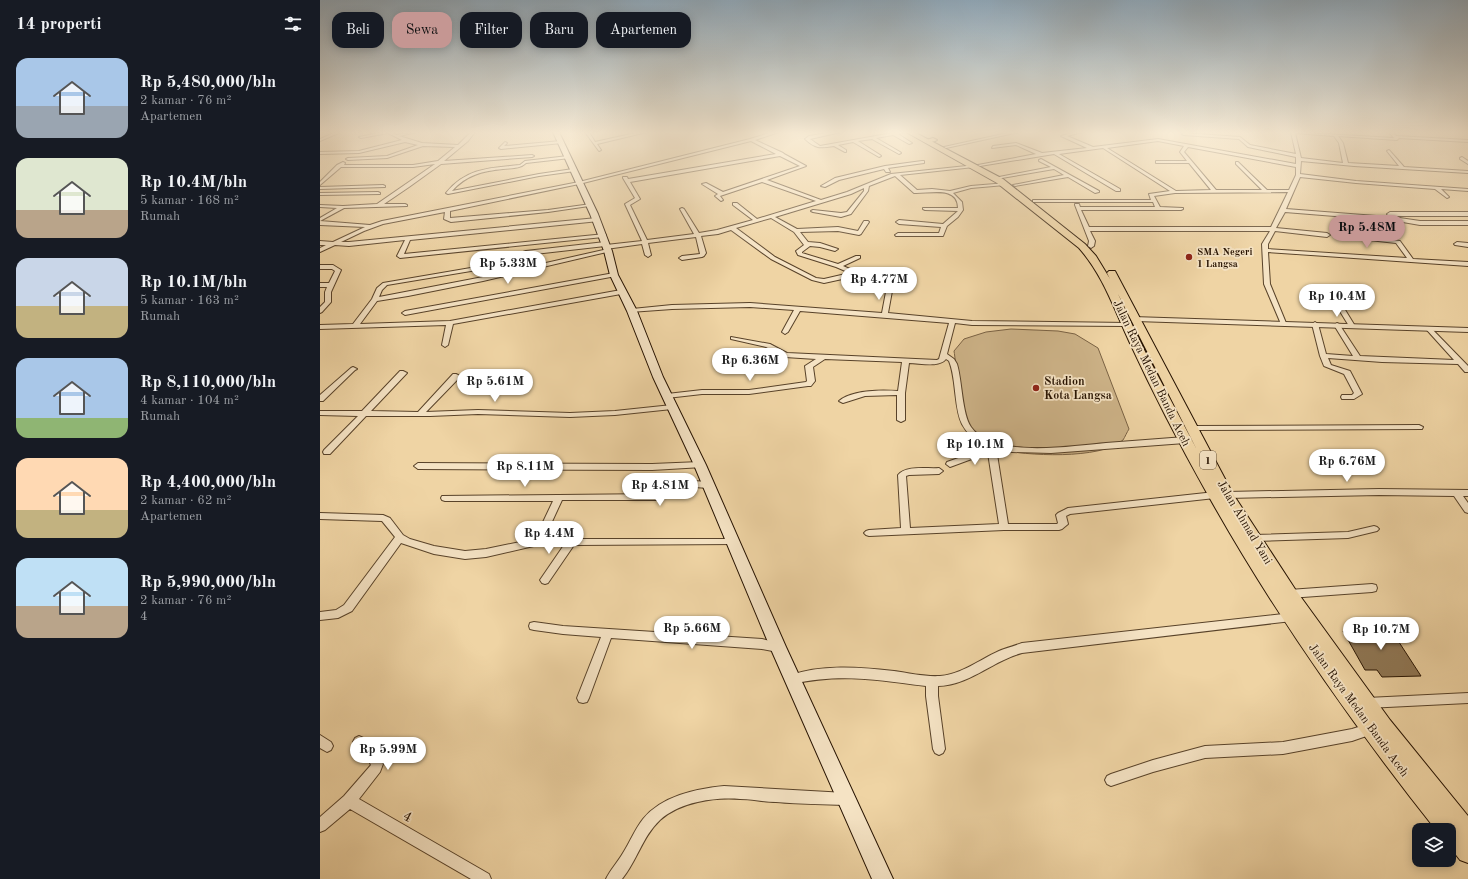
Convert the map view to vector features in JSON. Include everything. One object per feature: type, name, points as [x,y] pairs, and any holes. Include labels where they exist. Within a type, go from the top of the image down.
[{"type":"main road","points":[[574,173],[597,220],[621,292],[632,311],[669,401],[700,464],[778,647],[883,879]]},
{"type":"main road","name":"Jalan Ahmad Yani","points":[[991,173],[1035,201],[1091,246],[1108,265],[1131,321],[1192,428],[1221,495],[1254,538],[1289,594],[1366,703],[1377,728],[1468,832]]},
{"type":"main road","name":"Jalan Raya Medan Banda Aceh","points":[[1005,181],[1088,253],[1131,321],[1185,440],[1221,495],[1239,536],[1292,617],[1377,728],[1424,799],[1468,852]]},
{"type":"street","points":[[320,184],[332,173]]},
{"type":"street","points":[[379,205],[403,190],[425,173]]},
{"type":"street","points":[[471,173],[468,174],[448,193],[553,173]]},
{"type":"street","points":[[320,250],[371,227],[413,214],[448,210],[579,183],[617,173]]},
{"type":"street","points":[[622,173],[638,200],[627,204],[645,241],[648,255]]},
{"type":"street","points":[[627,181],[676,173]]},
{"type":"street","points":[[704,184],[721,197],[784,173]]},
{"type":"street","points":[[822,186],[837,179],[861,173]]},
{"type":"street","points":[[408,238],[400,256],[606,244],[698,235],[757,221],[867,186],[881,178],[903,173]]},
{"type":"street","points":[[894,174],[915,192],[932,190],[950,192],[1005,181],[1035,173]]},
{"type":"street","points":[[1063,173],[1097,192]]},
{"type":"street","points":[[1089,173],[1118,190]]},
{"type":"street","points":[[1145,173],[1175,192]]},
{"type":"street","points":[[1200,173],[1214,191]]},
{"type":"street","points":[[1249,173],[1266,191]]},
{"type":"street","points":[[1283,323],[1267,284],[1265,250],[1266,238],[1273,229],[1298,175],[1356,182],[1468,190]]},
{"type":"street","points":[[1005,181],[1068,176]]},
{"type":"street","points":[[764,180],[820,201]]},
{"type":"street","points":[[320,188],[383,186]]},
{"type":"street","points":[[813,211],[841,215],[848,213],[866,191],[867,186]]},
{"type":"street","points":[[1435,187],[1447,197]]},
{"type":"street","points":[[1158,208],[1151,195],[1175,192],[1291,191]]},
{"type":"street","points":[[898,235],[941,235],[944,226],[958,215],[961,210],[960,202],[950,192]]},
{"type":"street","points":[[320,194],[378,193]]},
{"type":"street","points":[[1035,201],[1153,201]]},
{"type":"street","points":[[1075,201],[1092,241],[1091,246]]},
{"type":"street","points":[[320,206],[405,204]]},
{"type":"street","points":[[735,204],[757,221]]},
{"type":"street","points":[[448,210],[447,219],[451,220],[548,211],[589,205]]},
{"type":"street","points":[[320,220],[343,206]]},
{"type":"street","points":[[1079,208],[1181,209]]},
{"type":"street","points":[[682,209],[698,235],[703,254],[682,258]]},
{"type":"street","points":[[925,209],[961,210]]},
{"type":"street","points":[[1282,210],[1397,219],[1420,223],[1468,223]]},
{"type":"street","points":[[1397,219],[1390,214],[1468,214]]},
{"type":"street","points":[[771,216],[796,231],[808,245]]},
{"type":"street","points":[[320,243],[332,244],[408,238],[597,220]]},
{"type":"street","points":[[796,231],[838,230],[857,233],[860,232],[866,222]]},
{"type":"street","points":[[898,222],[944,226]]},
{"type":"street","points":[[320,223],[371,227]]},
{"type":"street","points":[[732,228],[768,256],[814,279],[824,281],[856,274]]},
{"type":"street","points":[[499,235],[501,229]]},
{"type":"street","points":[[1087,229],[1273,229],[1327,235]]},
{"type":"street","points":[[1344,236],[1398,242],[1411,260]]},
{"type":"street","points":[[355,326],[375,299],[381,287],[389,283],[513,262],[519,259],[522,254],[526,253],[606,244]]},
{"type":"street","points":[[375,299],[483,279],[606,244]]},
{"type":"street","points":[[1457,244],[1468,245]]},
{"type":"street","points":[[835,249],[820,245],[808,245],[799,251],[800,254],[838,266],[880,284],[889,291],[885,315]]},
{"type":"street","points":[[1265,250],[1468,264]]},
{"type":"street","points":[[838,266],[858,257]]},
{"type":"street","points":[[320,267],[333,267],[338,270],[327,296],[328,302],[320,311]]},
{"type":"street","points":[[405,312],[614,274]]},
{"type":"street","points":[[320,285],[331,286]]},
{"type":"street","points":[[320,327],[450,323],[621,292]]},
{"type":"street","points":[[1336,300],[1352,326]]},
{"type":"street","points":[[632,311],[672,307],[720,305],[798,308],[952,322],[996,324],[1131,321],[1283,323],[1468,330]]},
{"type":"street","points":[[785,332],[798,308]]},
{"type":"street","points":[[733,338],[771,346],[785,355],[822,358],[938,362],[942,360],[952,322]]},
{"type":"street","points":[[445,345],[450,323]]},
{"type":"street","points":[[1315,324],[1323,356],[1328,366],[1347,373],[1358,394],[1354,397],[1345,397]]},
{"type":"street","points":[[1337,325],[1358,358]]},
{"type":"street","points":[[1429,328],[1468,370]]},
{"type":"street","points":[[943,355],[952,360],[954,364],[965,424],[973,434],[991,446],[1012,449],[1055,450],[1185,440]]},
{"type":"street","points":[[1323,356],[1460,362]]},
{"type":"street","points":[[320,413],[420,414],[478,412],[570,415],[614,413],[702,392],[745,392],[808,384],[811,381],[809,366],[822,358]]},
{"type":"street","points":[[901,420],[900,393],[906,361]]},
{"type":"street","points":[[320,399],[353,369]]},
{"type":"street","points":[[327,452],[403,372]]},
{"type":"street","points":[[420,414],[456,376]]},
{"type":"street","points":[[843,401],[859,394],[870,392],[900,393]]},
{"type":"street","points":[[1192,428],[1419,426]]},
{"type":"street","points":[[950,464],[991,446]]},
{"type":"street","points":[[991,446],[1004,527]]},
{"type":"street","points":[[418,466],[652,467],[700,464]]},
{"type":"street","points":[[906,531],[902,475],[907,472],[939,472]]},
{"type":"street","points":[[445,498],[660,497],[669,493],[677,483],[709,485]]},
{"type":"street","points":[[869,533],[1004,527],[1059,527],[1063,524],[1061,515],[1068,511],[1221,495],[1379,492],[1468,493]]},
{"type":"street","points":[[1458,493],[1468,510]]},
{"type":"street","points":[[538,542],[559,498]]},
{"type":"street","points":[[320,516],[383,518],[387,520],[400,537],[407,542],[434,550],[464,555],[486,553],[538,542],[733,542]]},
{"type":"street","points":[[1254,538],[1348,535],[1374,528]]},
{"type":"street","points":[[320,616],[338,614],[348,608],[400,537]]},
{"type":"street","points":[[545,580],[572,541]]},
{"type":"street","points":[[1289,594],[1372,588]]},
{"type":"street","points":[[792,678],[831,672],[862,673],[932,681],[956,678],[966,675],[1004,653],[1022,648],[1292,617]]},
{"type":"street","points":[[534,626],[562,630],[608,632],[762,644],[778,647]]},
{"type":"street","points":[[584,698],[608,632]]},
{"type":"street","points":[[932,681],[932,696],[939,749]]},
{"type":"street","points":[[1366,703],[1468,698]]},
{"type":"street","points":[[1111,780],[1153,766],[1205,752],[1290,747],[1352,735],[1377,728]]},
{"type":"street","points":[[320,825],[350,802],[376,768],[377,764],[372,752],[359,742]]},
{"type":"street","points":[[613,879],[623,867],[644,828],[654,816],[664,808],[686,800],[712,794],[733,792],[846,799]]},
{"type":"street","name":"4","points":[[350,802],[484,879]]},
{"type":"shaded area","name":"Stadion Kota Langsa","points":[[1011,329],[1058,331],[1075,334],[1098,348],[1129,429],[1123,440],[1098,451],[1062,455],[1043,455],[997,449],[975,437],[963,422],[954,351],[964,339],[986,332]]},
{"type":"building","points":[[1388,625],[1421,676],[1382,677],[1377,670],[1365,670],[1343,631],[1350,631],[1348,626]]},
{"type":"place","name":"SMA Negeri 1 Langsa","points":[[1189,257]]},
{"type":"place","name":"Stadion Kota Langsa","points":[[1036,388]]}]
